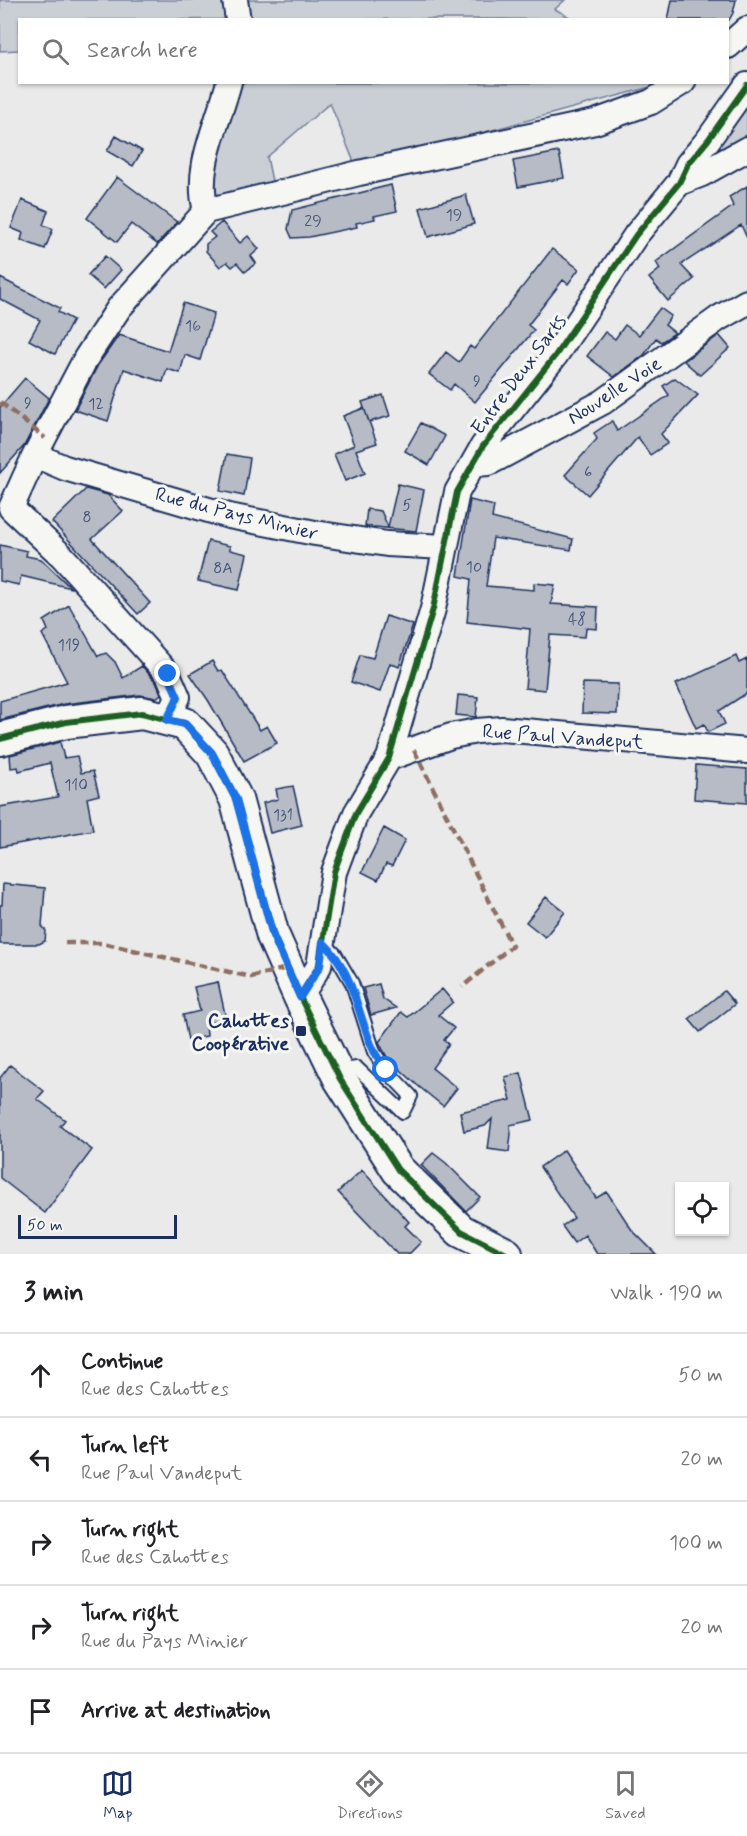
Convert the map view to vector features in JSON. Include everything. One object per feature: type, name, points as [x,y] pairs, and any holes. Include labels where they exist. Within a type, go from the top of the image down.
[{"type":"street","points":[[235,0],[238,18]]},
{"type":"street","points":[[729,45],[747,29]]},
{"type":"street","points":[[206,211],[202,196],[204,164],[228,84]]},
{"type":"street","points":[[167,720],[178,697],[168,674],[62,556],[6,517],[35,455],[86,358],[119,308],[206,211],[359,173],[595,122],[651,102],[681,84]]},
{"type":"street","name":"Entre Deux Sarts","points":[[389,758],[433,609],[458,492],[483,446],[555,356],[636,236],[679,183],[688,164],[747,85]]},
{"type":"street","points":[[679,183],[702,174],[747,149]]},
{"type":"street","name":"Nouvelle Voie","points":[[475,464],[489,463],[603,402],[719,318],[747,302]]},
{"type":"street","name":"Rue du Pays Minier","points":[[35,455],[65,468],[229,516],[315,533],[377,542],[445,547]]},
{"type":"street","points":[[0,739],[66,722],[142,713],[185,724],[212,753],[236,799],[273,936],[336,1071],[398,1170],[461,1232],[506,1254]]},
{"type":"street","name":"Rue Paul Vandeput","points":[[389,758],[451,736],[477,730],[502,729],[747,751]]},
{"type":"street","points":[[300,997],[320,966],[334,872],[356,813],[389,758]]},
{"type":"lane","points":[[323,942],[335,954],[352,983],[374,1052],[386,1070],[411,1096],[403,1112],[357,1068],[336,1071]]},
{"type":"shaded area","points":[[0,0],[565,0],[555,9],[571,18],[18,18],[18,50],[0,51]]},
{"type":"shaded area","points":[[232,84],[661,84],[356,167],[330,103],[267,157],[273,186],[220,203],[208,192]]},
{"type":"shaded area","points":[[747,84],[747,149],[688,164]]},
{"type":"building","points":[[672,0],[736,0],[729,20],[729,18],[668,18]]},
{"type":"building","points":[[116,136],[142,151],[133,166],[107,151]]},
{"type":"building","points":[[559,152],[564,178],[518,187],[513,161]]},
{"type":"building","points":[[117,177],[177,222],[157,244],[131,224],[117,242],[87,218]]},
{"type":"building","points":[[391,185],[397,211],[356,223],[357,227],[309,237],[292,238],[288,229],[292,210]]},
{"type":"building","points":[[747,186],[747,238],[741,225],[681,265],[694,279],[668,301],[649,278],[660,269],[656,262],[733,206],[729,197]]},
{"type":"building","points":[[466,195],[474,224],[428,237],[420,208]]},
{"type":"building","points":[[22,200],[48,211],[43,225],[53,229],[45,249],[21,240],[23,233],[11,228]]},
{"type":"building","points":[[222,222],[240,243],[248,236],[259,249],[251,256],[256,263],[245,272],[237,263],[232,267],[227,262],[220,267],[206,251],[206,244],[215,237],[210,232]]},
{"type":"building","points":[[552,249],[579,269],[568,284],[563,280],[528,325],[534,330],[475,402],[454,384],[450,390],[429,374],[446,352],[459,362],[470,346],[474,349]]},
{"type":"building","points":[[105,256],[121,270],[104,289],[88,275]]},
{"type":"building","points":[[0,278],[60,308],[58,312],[73,320],[55,354],[29,340],[40,320],[0,299]]},
{"type":"building","points":[[183,303],[214,313],[200,360],[185,355],[180,373],[167,369],[163,382],[124,369],[108,421],[75,410],[98,365],[119,335],[168,351]]},
{"type":"building","points":[[660,308],[671,316],[665,325],[675,333],[661,342],[656,338],[644,355],[614,377],[587,356],[605,332],[615,339],[625,325],[639,335]]},
{"type":"building","points":[[719,335],[730,348],[700,375],[684,361]]},
{"type":"building","points":[[25,378],[49,398],[24,446],[0,473],[0,407]]},
{"type":"building","points":[[675,378],[698,395],[661,434],[668,443],[650,455],[638,437],[588,495],[565,475],[597,439],[594,433],[612,421],[617,431],[669,395],[663,386]]},
{"type":"building","points":[[383,395],[390,416],[369,422],[362,402]]},
{"type":"building","points":[[364,408],[377,443],[356,450],[365,473],[345,481],[334,454],[354,445],[343,416]]},
{"type":"building","points":[[421,423],[445,436],[429,465],[405,451]]},
{"type":"building","points":[[227,454],[250,458],[244,496],[220,491]]},
{"type":"building","points":[[398,484],[424,490],[416,531],[365,526],[367,509],[381,511],[388,527]]},
{"type":"building","points":[[86,489],[108,495],[123,511],[92,539],[150,603],[138,614],[52,522]]},
{"type":"building","points":[[470,500],[494,506],[492,518],[573,539],[571,550],[493,538],[486,586],[534,590],[534,583],[555,585],[551,604],[598,607],[597,629],[586,628],[585,637],[550,635],[545,690],[525,688],[530,629],[467,622],[471,579],[458,576]]},
{"type":"building","points":[[208,541],[230,546],[230,550],[247,554],[239,590],[198,581]]},
{"type":"building","points":[[0,545],[27,551],[26,556],[41,559],[71,588],[21,576],[19,585],[0,581]]},
{"type":"building","points":[[69,605],[98,656],[106,653],[115,662],[123,678],[142,666],[156,682],[161,694],[156,698],[140,695],[64,704],[0,720],[0,701],[67,682],[42,634],[48,630],[44,621]]},
{"type":"building","points":[[386,616],[413,625],[399,667],[390,663],[380,692],[351,682],[360,655],[373,658]]},
{"type":"building","points":[[736,656],[739,663],[747,659],[747,693],[719,711],[725,724],[708,732],[704,724],[696,728],[676,684]]},
{"type":"building","points":[[212,661],[218,671],[222,670],[260,730],[267,726],[277,743],[244,761],[190,674]]},
{"type":"building","points":[[583,683],[618,684],[617,714],[582,713]]},
{"type":"building","points":[[458,695],[478,697],[476,717],[456,715]]},
{"type":"building","points":[[60,742],[64,758],[77,756],[81,773],[93,771],[99,795],[87,798],[93,830],[0,847],[0,807],[58,797],[50,763],[19,771],[18,767],[11,768],[10,755]]},
{"type":"building","points":[[696,765],[747,769],[747,803],[694,799]]},
{"type":"building","points":[[293,786],[302,825],[270,833],[263,803],[278,799],[276,789]]},
{"type":"building","points":[[384,828],[405,840],[392,866],[386,864],[378,880],[362,872]]},
{"type":"building","points":[[3,884],[45,888],[42,926],[46,931],[45,941],[39,944],[0,944],[0,905],[2,905]]},
{"type":"building","points":[[546,897],[565,912],[545,937],[526,922]]},
{"type":"building","points":[[218,982],[226,1019],[206,1024],[207,1036],[188,1040],[183,1015],[200,1011],[194,987]]},
{"type":"building","points":[[379,984],[383,999],[396,1008],[371,1015],[363,988]]},
{"type":"building","points":[[442,989],[453,1002],[438,1015],[454,1028],[444,1040],[449,1044],[432,1068],[457,1088],[443,1106],[387,1057],[379,1042],[401,1012],[408,1017]]},
{"type":"building","points":[[724,991],[735,1004],[700,1032],[689,1019]]},
{"type":"building","points":[[10,1065],[44,1091],[37,1099],[65,1120],[60,1126],[92,1150],[45,1213],[0,1178],[0,1078]]},
{"type":"building","points":[[521,1073],[533,1120],[510,1125],[509,1152],[488,1149],[492,1119],[485,1126],[464,1131],[460,1112],[511,1100],[505,1077]]},
{"type":"building","points":[[564,1150],[596,1198],[607,1192],[632,1230],[656,1254],[597,1254],[585,1235],[574,1243],[562,1226],[574,1218],[540,1167]]},
{"type":"building","points":[[433,1153],[480,1197],[466,1211],[421,1165]]},
{"type":"building","points":[[362,1170],[409,1222],[405,1226],[421,1242],[409,1254],[397,1254],[338,1192]]},
{"type":"marked path","points":[[0,402],[45,438]]},
{"type":"marked path","points":[[414,750],[512,946],[462,987]]},
{"type":"marked path","points":[[65,943],[102,943],[251,977],[287,968]]},
{"type":"cycle path","points":[[300,997],[319,966],[334,872],[356,813],[389,758],[433,609],[457,492],[483,446],[555,356],[636,235],[679,183],[688,164],[747,85]]},
{"type":"cycle path","points":[[0,739],[66,722],[142,713],[185,724],[212,753],[236,799],[273,936],[340,1079],[398,1170],[461,1231],[506,1254]]},
{"type":"place","name":"Cahottes Coopérative","points":[[301,1031]]},
{"type":"route","points":[[168,674],[178,697],[167,720],[185,724],[212,753],[236,799],[273,936],[300,997],[320,966],[323,942],[335,954],[352,983],[374,1052],[386,1070]]}]
